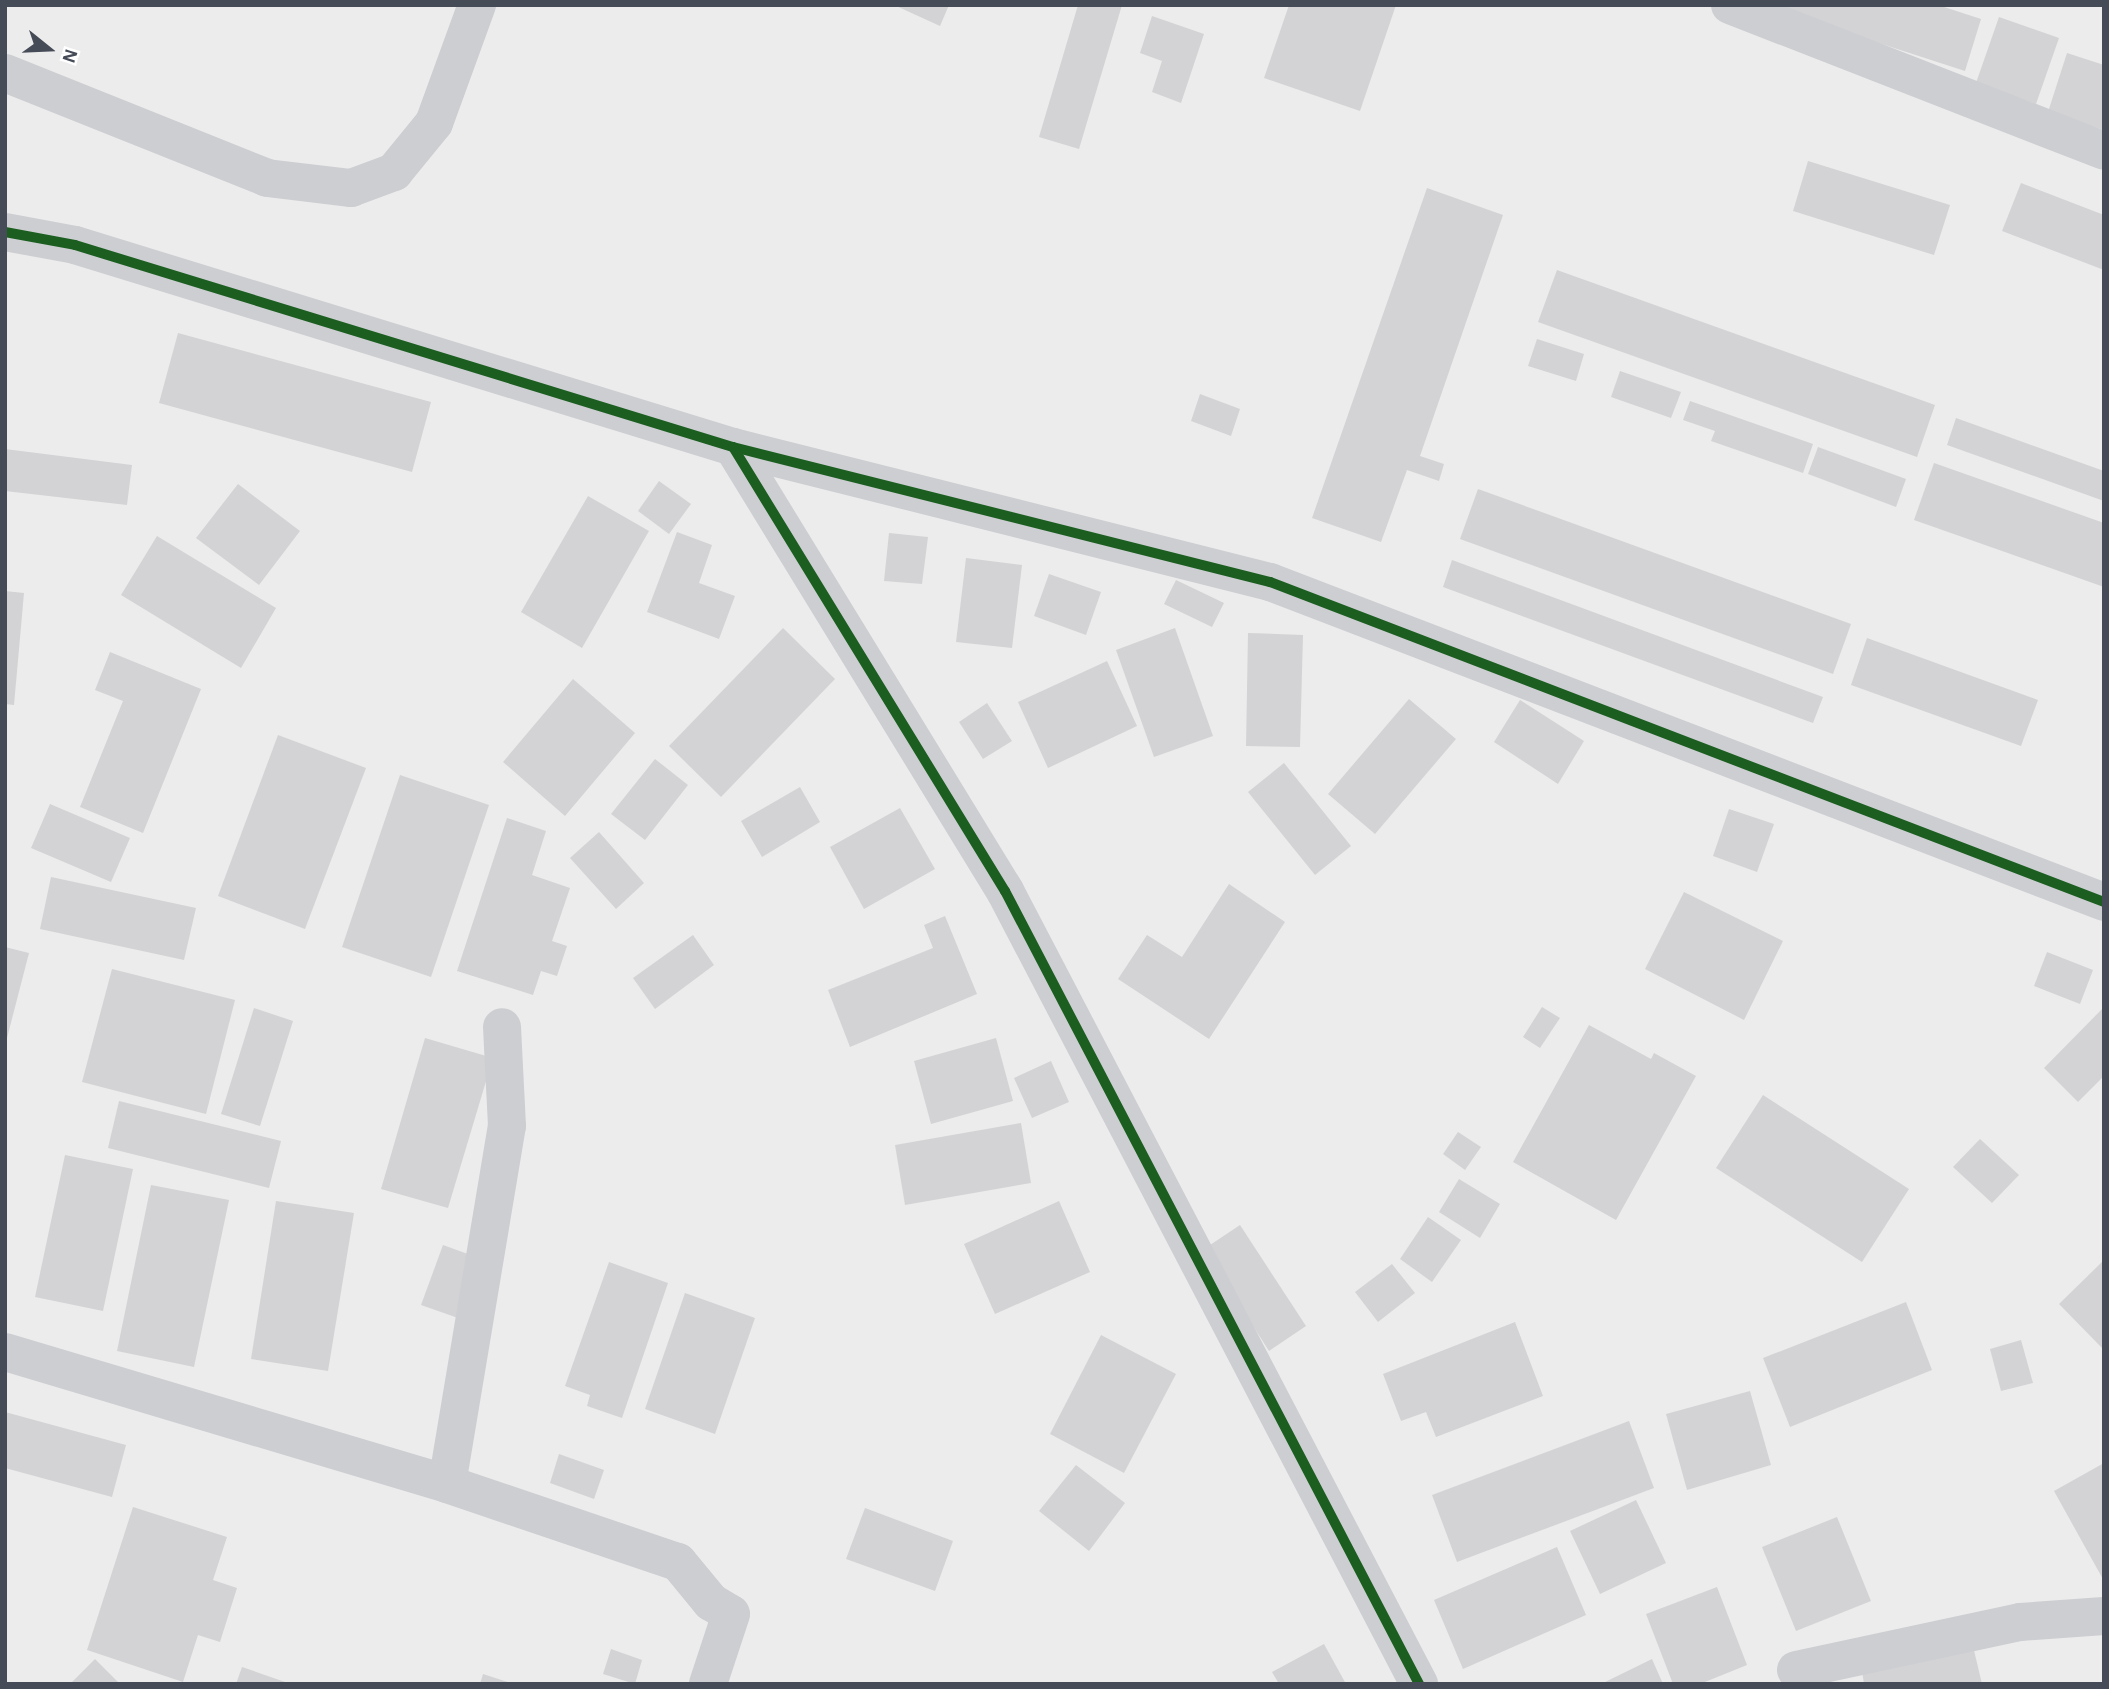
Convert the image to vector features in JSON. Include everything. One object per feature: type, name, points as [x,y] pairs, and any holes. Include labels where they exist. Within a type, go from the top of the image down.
[{"type":"street","points":[[5,73],[267,178],[351,188],[394,172],[433,123],[477,5]]},
{"type":"street","points":[[1730,5],[2104,150]]},
{"type":"street","points":[[5,232],[75,246],[733,447],[1270,582],[2104,902]]},
{"type":"street","points":[[733,447],[1005,891],[1419,1684]]},
{"type":"street","points":[[447,1484],[507,1126],[502,1027]]},
{"type":"street","points":[[5,1352],[447,1484],[678,1562],[711,1602],[731,1614],[708,1684]]},
{"type":"street","points":[[1796,1670],[2020,1622],[2104,1616]]},
{"type":"building","points":[[894,5],[949,5],[940,26]]},
{"type":"building","points":[[1078,5],[1122,5],[1079,149],[1039,137]]},
{"type":"building","points":[[1289,5],[1396,5],[1360,111],[1264,78]]},
{"type":"building","points":[[1785,5],[1938,5],[1981,19],[1965,71],[1783,12]]},
{"type":"building","points":[[1152,16],[1204,34],[1181,103],[1152,92],[1162,61],[1140,53]]},
{"type":"building","points":[[1999,17],[2059,38],[2036,104],[1976,83]]},
{"type":"building","points":[[2067,53],[2104,65],[2104,130],[2048,112]]},
{"type":"building","points":[[1808,161],[1950,205],[1934,255],[1793,211]]},
{"type":"building","points":[[2021,183],[2104,215],[2104,270],[2002,231]]},
{"type":"building","points":[[1427,188],[1503,215],[1420,456],[1444,464],[1439,481],[1407,470],[1381,542],[1312,518]]},
{"type":"building","points":[[1557,270],[1935,405],[1917,457],[1538,322]]},
{"type":"building","points":[[178,333],[431,402],[412,472],[159,403]]},
{"type":"building","points":[[1537,339],[1584,354],[1576,381],[1528,366]]},
{"type":"building","points":[[1620,371],[1681,392],[1671,418],[1611,397]]},
{"type":"building","points":[[1200,394],[1240,409],[1231,436],[1191,421]]},
{"type":"building","points":[[1690,401],[1813,444],[1803,473],[1711,441],[1715,431],[1683,420]]},
{"type":"building","points":[[1956,418],[2104,471],[2104,501],[1947,445]]},
{"type":"building","points":[[1818,447],[1906,479],[1896,507],[1808,474]]},
{"type":"building","points":[[5,449],[132,465],[127,505],[5,491]]},
{"type":"building","points":[[1934,463],[2104,523],[2104,587],[1914,520]]},
{"type":"building","points":[[659,481],[691,504],[669,534],[638,511]]},
{"type":"building","points":[[238,484],[300,531],[259,585],[196,538]]},
{"type":"building","points":[[1478,489],[1851,624],[1833,674],[1460,539]]},
{"type":"building","points":[[588,496],[649,531],[582,648],[521,612]]},
{"type":"building","points":[[677,532],[712,545],[699,583],[735,596],[719,639],[647,612]]},
{"type":"building","points":[[889,533],[928,537],[922,584],[884,581]]},
{"type":"building","points":[[157,536],[276,608],[241,668],[121,595]]},
{"type":"building","points":[[966,558],[1022,565],[1012,648],[956,642]]},
{"type":"building","points":[[1452,560],[1823,697],[1813,723],[1443,587]]},
{"type":"building","points":[[1049,574],[1101,592],[1086,635],[1034,616]]},
{"type":"building","points":[[1176,580],[1224,603],[1212,627],[1164,604]]},
{"type":"building","points":[[5,591],[24,593],[14,705],[5,704]]},
{"type":"building","points":[[783,628],[835,679],[721,797],[669,746]]},
{"type":"building","points":[[1175,628],[1213,736],[1154,757],[1116,650]]},
{"type":"building","points":[[1248,633],[1303,635],[1300,747],[1246,746]]},
{"type":"building","points":[[1867,638],[2038,700],[2021,746],[1851,685]]},
{"type":"building","points":[[110,652],[201,689],[143,833],[80,807],[123,701],[95,690]]},
{"type":"building","points":[[1107,661],[1137,726],[1048,768],[1018,702]]},
{"type":"building","points":[[573,679],[635,733],[565,816],[503,762]]},
{"type":"building","points":[[1409,699],[1456,739],[1375,834],[1328,794]]},
{"type":"building","points":[[1520,700],[1584,741],[1558,784],[1494,742]]},
{"type":"building","points":[[987,703],[1012,741],[983,759],[959,722]]},
{"type":"building","points":[[278,735],[366,768],[305,929],[218,896]]},
{"type":"building","points":[[655,759],[688,785],[645,840],[611,814]]},
{"type":"building","points":[[1284,763],[1351,846],[1315,875],[1248,792]]},
{"type":"building","points":[[400,775],[489,805],[431,977],[342,947]]},
{"type":"building","points":[[800,787],[820,822],[762,857],[741,821]]},
{"type":"building","points":[[50,804],[130,838],[111,882],[31,848]]},
{"type":"building","points":[[900,808],[935,869],[864,909],[830,847]]},
{"type":"building","points":[[1729,809],[1774,824],[1757,872],[1713,856]]},
{"type":"building","points":[[507,818],[546,831],[532,875],[570,888],[552,941],[567,946],[557,976],[541,971],[533,995],[457,971]]},
{"type":"building","points":[[599,832],[644,883],[616,909],[570,858]]},
{"type":"building","points":[[51,877],[196,908],[184,960],[40,929]]},
{"type":"building","points":[[1229,884],[1285,922],[1209,1039],[1118,979],[1147,935],[1182,957]]},
{"type":"building","points":[[1684,892],[1783,941],[1744,1020],[1645,969]]},
{"type":"building","points":[[945,916],[977,994],[850,1047],[828,990],[933,948],[924,925]]},
{"type":"building","points":[[693,935],[714,965],[655,1009],[633,978]]},
{"type":"building","points":[[5,947],[29,953],[6,1042],[5,1042]]},
{"type":"building","points":[[2047,952],[2093,970],[2080,1004],[2034,986]]},
{"type":"building","points":[[112,969],[235,1000],[206,1114],[82,1082]]},
{"type":"building","points":[[1542,1007],[1560,1018],[1540,1048],[1523,1037]]},
{"type":"building","points":[[2104,1007],[2104,1076],[2078,1102],[2044,1068]]},
{"type":"building","points":[[254,1008],[293,1021],[260,1126],[221,1114]]},
{"type":"building","points":[[1589,1025],[1651,1059],[1654,1053],[1696,1076],[1616,1220],[1513,1162]]},
{"type":"building","points":[[425,1038],[493,1058],[448,1208],[381,1189]]},
{"type":"building","points":[[996,1038],[1013,1101],[931,1124],[914,1061]]},
{"type":"building","points":[[1051,1061],[1069,1102],[1032,1118],[1014,1078]]},
{"type":"building","points":[[1763,1095],[1909,1189],[1862,1262],[1716,1168]]},
{"type":"building","points":[[119,1101],[281,1141],[269,1188],[108,1148]]},
{"type":"building","points":[[1021,1123],[1031,1183],[905,1205],[895,1145]]},
{"type":"building","points":[[1458,1132],[1481,1147],[1465,1170],[1443,1154]]},
{"type":"building","points":[[1980,1139],[2019,1175],[1992,1203],[1953,1167]]},
{"type":"building","points":[[65,1155],[133,1169],[103,1311],[35,1297]]},
{"type":"building","points":[[1459,1179],[1500,1204],[1480,1238],[1439,1212]]},
{"type":"building","points":[[151,1185],[229,1200],[194,1367],[117,1351]]},
{"type":"building","points":[[276,1201],[354,1213],[328,1371],[251,1359]]},
{"type":"building","points":[[1059,1201],[1090,1272],[995,1314],[964,1244]]},
{"type":"building","points":[[1428,1217],[1461,1240],[1432,1282],[1400,1259]]},
{"type":"building","points":[[1240,1225],[1306,1326],[1269,1351],[1204,1249]]},
{"type":"building","points":[[443,1245],[479,1258],[458,1318],[421,1305]]},
{"type":"building","points":[[2104,1260],[2104,1350],[2059,1304]]},
{"type":"building","points":[[609,1262],[668,1283],[622,1418],[587,1406],[590,1395],[565,1386]]},
{"type":"building","points":[[1392,1264],[1415,1293],[1378,1322],[1355,1292]]},
{"type":"building","points":[[685,1293],[755,1318],[715,1434],[645,1409]]},
{"type":"building","points":[[1906,1302],[1932,1370],[1790,1427],[1763,1358]]},
{"type":"building","points":[[1515,1322],[1543,1396],[1436,1437],[1426,1412],[1401,1421],[1383,1374]]},
{"type":"building","points":[[1101,1335],[1176,1374],[1124,1473],[1050,1434]]},
{"type":"building","points":[[2021,1340],[2033,1383],[2001,1391],[1990,1349]]},
{"type":"building","points":[[1750,1391],[1771,1465],[1687,1490],[1666,1414]]},
{"type":"building","points":[[5,1412],[126,1445],[112,1497],[5,1468]]},
{"type":"building","points":[[1629,1421],[1654,1488],[1457,1562],[1432,1495]]},
{"type":"building","points":[[559,1454],[604,1470],[594,1499],[550,1483]]},
{"type":"building","points":[[2104,1463],[2104,1581],[2054,1491]]},
{"type":"building","points":[[1076,1465],[1125,1503],[1089,1551],[1039,1511]]},
{"type":"building","points":[[1636,1500],[1666,1563],[1600,1594],[1570,1531]]},
{"type":"building","points":[[133,1507],[227,1537],[213,1580],[237,1588],[220,1642],[198,1635],[183,1682],[87,1650]]},
{"type":"building","points":[[865,1508],[953,1541],[935,1591],[846,1559]]},
{"type":"building","points":[[1837,1517],[1871,1601],[1796,1631],[1762,1547]]},
{"type":"building","points":[[1557,1547],[1586,1615],[1463,1669],[1434,1600]]},
{"type":"building","points":[[1717,1587],[1747,1665],[1700,1684],[1673,1684],[1646,1614]]},
{"type":"building","points":[[1324,1644],[1346,1684],[1279,1684],[1272,1672]]},
{"type":"building","points":[[1973,1646],[1982,1684],[1864,1684],[1862,1671]]},
{"type":"building","points":[[611,1649],[642,1660],[635,1684],[603,1674]]},
{"type":"building","points":[[95,1659],[120,1684],[70,1684]]},
{"type":"building","points":[[1652,1659],[1663,1684],[1601,1684]]},
{"type":"building","points":[[242,1667],[288,1683],[288,1684],[236,1684]]},
{"type":"building","points":[[483,1674],[511,1683],[511,1684],[480,1684]]},
{"type":"cycle path","points":[[5,232],[75,245],[733,447],[1270,582],[2104,902]]},
{"type":"cycle path","points":[[733,447],[1005,891],[1419,1684]]}]
